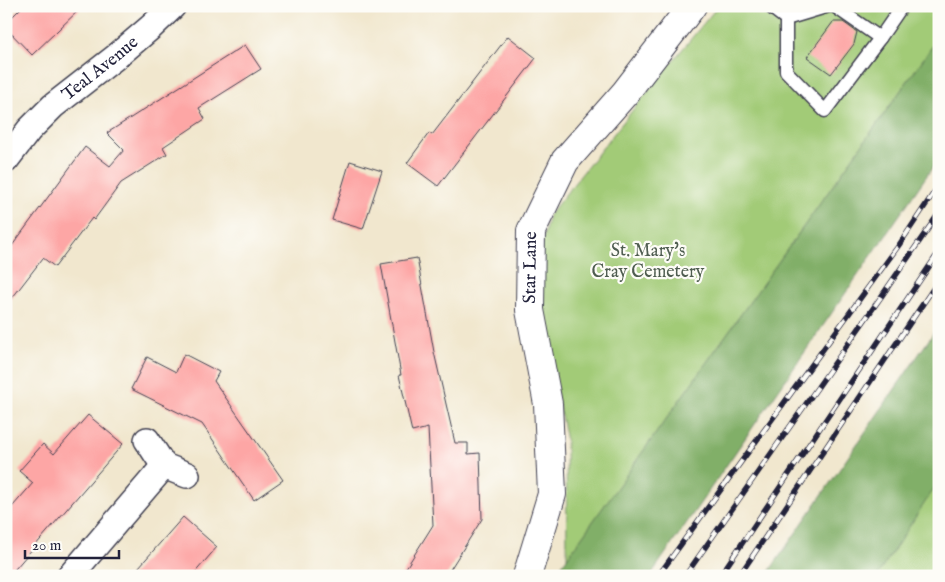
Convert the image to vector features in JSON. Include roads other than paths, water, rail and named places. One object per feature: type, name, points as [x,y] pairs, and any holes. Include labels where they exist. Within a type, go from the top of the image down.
[{"type":"street","name":"Teal Avenue","points":[[6,160],[30,130],[53,106],[117,56],[173,6]]},
{"type":"street","name":"Star Lane","points":[[527,576],[552,494],[548,404],[530,310],[531,231],[565,161],[625,92],[692,6]]},
{"type":"street","points":[[70,576],[175,470],[147,440]]},
{"type":"lane","points":[[770,6],[786,19]]},
{"type":"lane","points":[[786,19],[829,6]]},
{"type":"lane","points":[[834,6],[880,38]]},
{"type":"lane","points":[[786,19],[786,71],[825,111],[902,6]]},
{"type":"railway","points":[[658,576],[899,245],[939,185]]},
{"type":"railway","points":[[685,576],[939,213]]},
{"type":"railway","points":[[720,576],[939,252]]},
{"type":"railway","points":[[739,576],[939,280]]},
{"type":"park label","name":"St. Mary's Cray Cemetery","points":[[648,261]]}]
